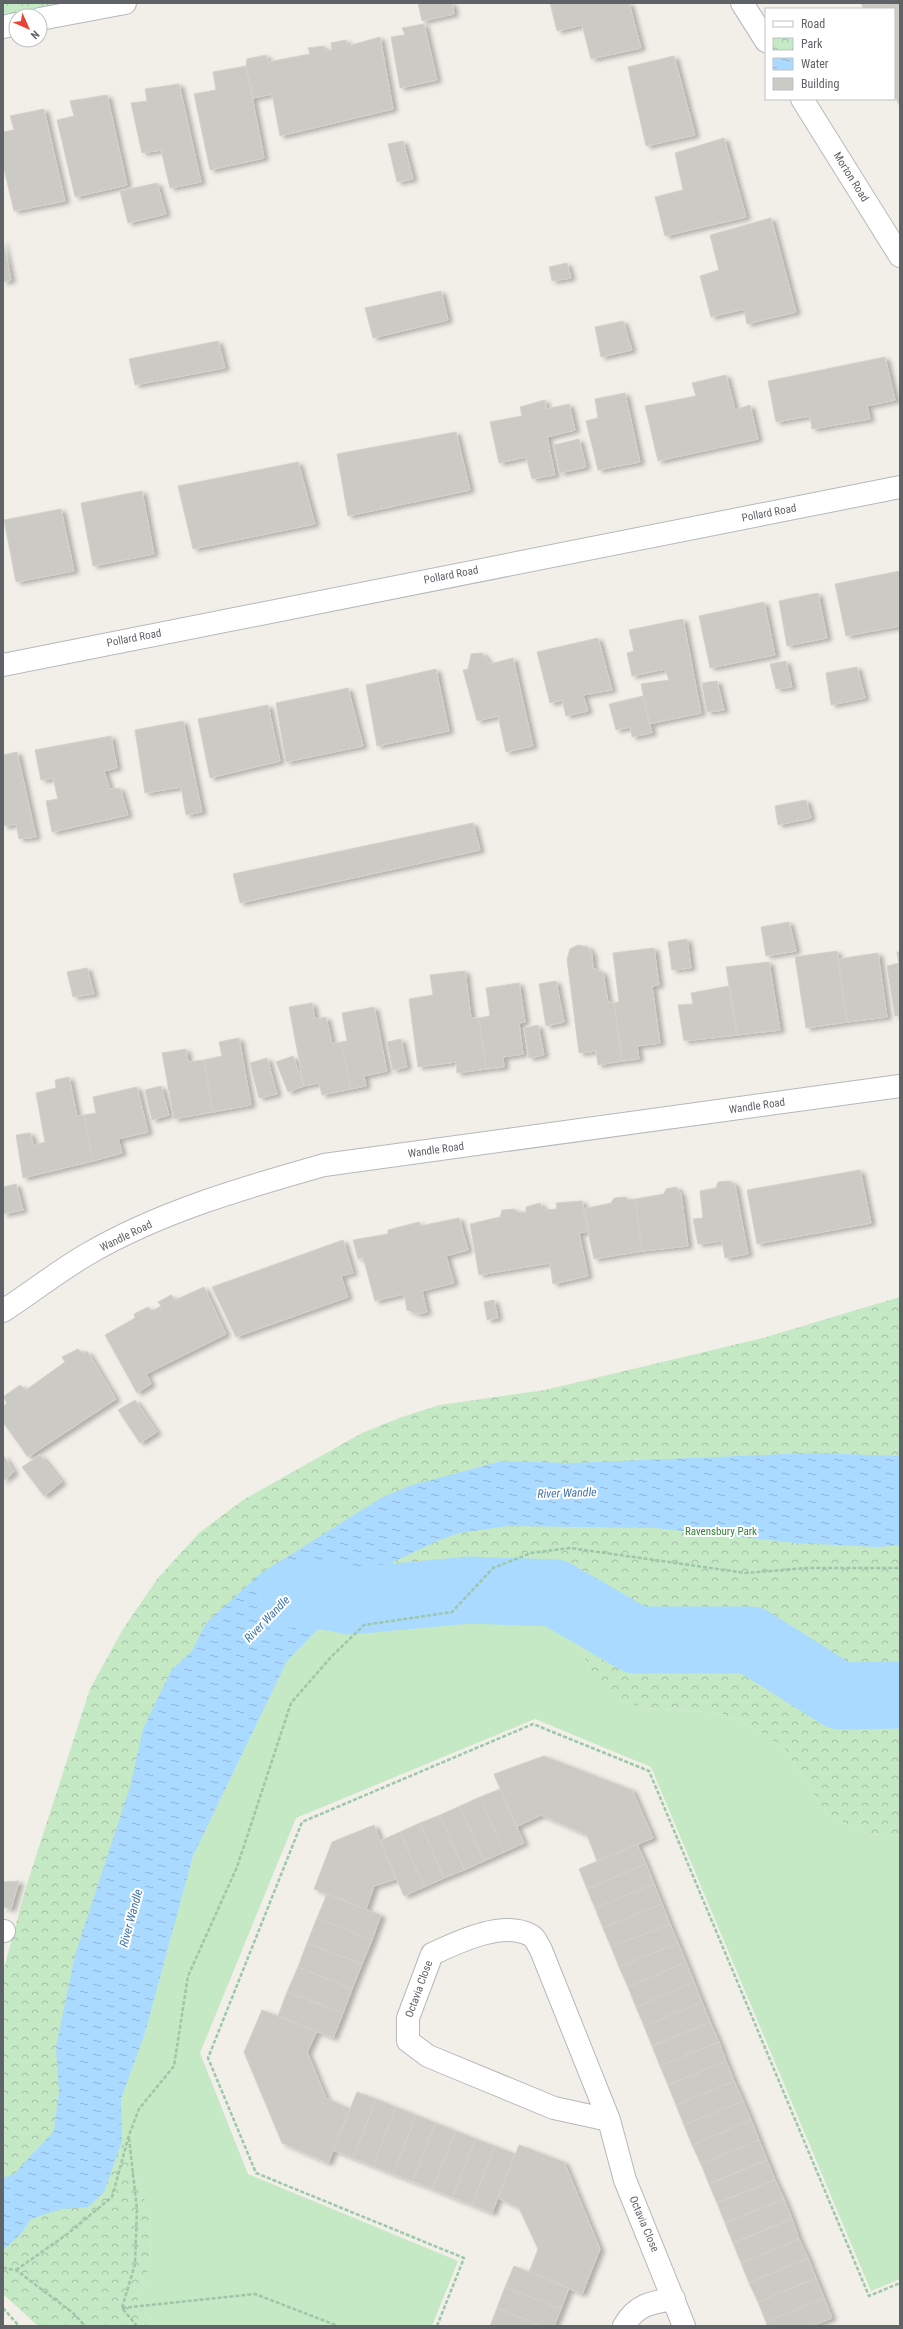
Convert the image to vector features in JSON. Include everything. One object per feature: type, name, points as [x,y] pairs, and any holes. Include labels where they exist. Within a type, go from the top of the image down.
[{"type":"street","points":[[48,18],[125,3]]},
{"type":"street","points":[[742,3],[765,39]]},
{"type":"street","name":"Morton Road","points":[[803,100],[900,256]]},
{"type":"street","name":"Pollard Road","points":[[3,665],[900,487]]},
{"type":"street","name":"Wandle Road","points":[[3,1311],[86,1255],[151,1223],[235,1190],[324,1165],[900,1086]]},
{"type":"street","name":"Octavia Close","points":[[609,2120],[554,2108],[428,2056],[408,2041],[408,2018],[432,1954],[469,1937],[515,1929],[532,1935],[541,1950],[609,2120],[625,2180],[684,2326]]},
{"type":"street","points":[[624,2326],[630,2314],[650,2302],[674,2299]]},
{"type":"path","points":[[16,2270],[66,2235],[112,2197],[129,2135],[140,2109],[174,2066],[188,1976],[237,1868],[291,1703],[331,1657],[364,1626],[452,1612],[484,1575],[493,1568],[531,1553],[548,1549],[570,1548],[746,1573],[806,1568],[900,1568]]},
{"type":"path","points":[[437,2326],[464,2258],[256,2173],[208,2058],[302,1822],[533,1724],[649,1770],[869,2296],[900,2283]]},
{"type":"path","points":[[122,2308],[134,2264],[137,2209],[129,2135]]},
{"type":"path","points":[[3,2268],[16,2270],[73,2313],[85,2326]]},
{"type":"path","points":[[122,2308],[255,2294],[338,2326]]},
{"type":"path","points":[[3,2308],[19,2326]]},
{"type":"path","points":[[122,2308],[137,2326]]},
{"type":"green space","points":[[3,3],[118,3],[48,15],[48,8],[8,8],[8,22],[3,26]]},
{"type":"green space","name":"Ravensbury Park","points":[[900,1297],[900,1836],[867,1834],[826,1814],[785,1749],[759,1731],[721,1713],[644,1708],[611,1696],[592,1674],[567,1621],[553,1608],[538,1605],[464,1604],[339,1617],[316,1631],[287,1661],[193,1856],[145,2033],[121,2099],[122,2141],[149,2211],[151,2262],[137,2303],[157,2326],[38,2326],[3,2294],[3,1971],[28,1881],[90,1689],[123,1629],[158,1578],[199,1533],[243,1500],[362,1433],[402,1417],[440,1405],[545,1390],[763,1338]]},
{"type":"green space","points":[[464,1604],[538,1605],[553,1609],[567,1621],[592,1674],[644,1708],[721,1713],[759,1731],[785,1749],[826,1814],[867,1834],[900,1836],[900,2279],[871,2291],[651,1767],[535,1719],[296,1818],[200,2053],[248,2174],[458,2261],[432,2326],[157,2326],[137,2303],[151,2262],[149,2212],[122,2141],[121,2099],[145,2033],[193,1856],[287,1661],[316,1631],[339,1617]]},
{"type":"water","name":"River Wandle","points":[[812,1453],[900,1456],[900,1545],[877,1547],[797,1543],[655,1528],[508,1526],[459,1533],[437,1541],[397,1560],[373,1576],[367,1587],[339,1617],[316,1631],[287,1661],[193,1856],[145,2033],[121,2099],[122,2141],[104,2192],[88,2207],[61,2209],[31,2219],[20,2235],[3,2250],[3,2178],[14,2174],[54,2131],[59,2091],[56,2048],[75,1955],[131,1784],[143,1729],[171,1671],[192,1651],[206,1623],[260,1574],[381,1498],[409,1486],[502,1461],[571,1463]]},
{"type":"building","points":[[418,3],[452,3],[454,14],[422,21]]},
{"type":"building","points":[[550,3],[629,3],[641,48],[591,59],[582,25],[557,31]]},
{"type":"building","points":[[861,3],[900,3],[900,106],[895,97],[895,8],[864,8]]},
{"type":"building","points":[[424,24],[437,80],[400,88],[391,37],[405,35],[402,28]]},
{"type":"building","points":[[380,37],[393,109],[280,136],[272,94],[253,98],[246,66],[247,59],[266,55],[268,62],[310,54],[308,48],[324,46],[325,51],[332,50],[331,43],[346,40],[348,46]]},
{"type":"building","points":[[674,56],[695,135],[646,146],[628,67]]},
{"type":"building","points":[[246,66],[264,158],[210,170],[194,94],[216,90],[213,72]]},
{"type":"building","points":[[179,84],[201,182],[170,188],[161,150],[142,153],[131,103],[147,101],[145,89]]},
{"type":"building","points":[[107,95],[127,185],[75,197],[57,120],[74,116],[70,101]]},
{"type":"building","points":[[44,109],[65,201],[14,211],[3,165],[3,132],[14,130],[10,116]]},
{"type":"building","points":[[724,138],[746,217],[665,236],[655,197],[683,190],[675,153]]},
{"type":"building","points":[[403,141],[413,179],[397,182],[388,144]]},
{"type":"building","points":[[157,183],[166,214],[128,223],[120,191]]},
{"type":"building","points":[[771,218],[796,312],[747,324],[744,309],[711,317],[700,276],[719,270],[710,235]]},
{"type":"building","points":[[3,241],[11,280],[3,282]]},
{"type":"building","points":[[567,263],[571,278],[552,281],[549,267]]},
{"type":"building","points":[[441,291],[448,320],[373,338],[365,308]]},
{"type":"building","points":[[623,321],[632,350],[601,357],[595,327]]},
{"type":"building","points":[[218,341],[225,368],[135,385],[129,359]]},
{"type":"building","points":[[885,357],[895,400],[867,406],[870,419],[812,429],[810,416],[776,422],[768,381]]},
{"type":"building","points":[[726,375],[735,410],[750,405],[758,439],[658,461],[645,406],[696,396],[692,383]]},
{"type":"building","points":[[625,393],[640,462],[598,470],[586,421],[598,418],[595,399]]},
{"type":"building","points":[[545,400],[546,409],[569,404],[575,430],[547,437],[555,475],[532,479],[526,457],[499,463],[490,422],[522,416],[520,407]]},
{"type":"building","points":[[456,432],[470,490],[348,516],[337,454]]},
{"type":"building","points":[[579,439],[586,467],[560,473],[554,445]]},
{"type":"building","points":[[298,462],[315,524],[193,549],[178,486]]},
{"type":"building","points":[[142,491],[154,554],[93,566],[81,503]]},
{"type":"building","points":[[61,509],[74,571],[16,582],[4,520]]},
{"type":"building","points":[[900,571],[900,626],[846,636],[835,584]]},
{"type":"building","points":[[818,593],[827,638],[787,646],[779,601]]},
{"type":"building","points":[[764,602],[775,655],[710,668],[699,616]]},
{"type":"building","points":[[683,619],[701,713],[649,724],[641,684],[669,680],[665,669],[632,676],[627,653],[634,651],[629,630]]},
{"type":"building","points":[[598,638],[612,690],[583,695],[588,711],[566,716],[562,700],[550,703],[537,652]]},
{"type":"building","points":[[482,653],[490,664],[513,658],[533,746],[506,752],[498,716],[477,721],[463,670],[468,669],[471,654]]},
{"type":"building","points":[[786,661],[792,687],[776,689],[770,664]]},
{"type":"building","points":[[857,667],[865,698],[831,705],[826,673]]},
{"type":"building","points":[[436,669],[449,731],[377,746],[366,685]]},
{"type":"building","points":[[717,681],[724,710],[707,712],[702,683]]},
{"type":"building","points":[[348,688],[363,746],[286,762],[276,703]]},
{"type":"building","points":[[643,696],[652,733],[632,737],[630,727],[616,730],[609,704]]},
{"type":"building","points":[[268,705],[280,761],[210,778],[198,719]]},
{"type":"building","points":[[183,721],[202,812],[186,815],[181,787],[145,793],[135,730]]},
{"type":"building","points":[[111,736],[117,768],[104,771],[110,789],[120,788],[128,815],[52,832],[46,801],[58,799],[53,778],[41,780],[35,750]]},
{"type":"building","points":[[17,752],[36,837],[19,839],[16,824],[3,826],[3,755]]},
{"type":"building","points":[[806,800],[811,818],[778,825],[775,806]]},
{"type":"building","points":[[473,823],[480,850],[240,903],[233,874]]},
{"type":"building","points":[[789,922],[796,951],[766,956],[761,927]]},
{"type":"building","points":[[687,939],[691,968],[672,970],[668,942]]},
{"type":"building","points":[[578,945],[588,947],[592,954],[593,968],[603,973],[608,1002],[614,1003],[622,1061],[598,1065],[596,1051],[579,1053],[567,959],[570,949]]},
{"type":"building","points":[[654,948],[659,985],[652,986],[660,1043],[637,1046],[639,1059],[622,1061],[614,1003],[619,1002],[613,953]]},
{"type":"building","points":[[837,951],[847,1022],[806,1028],[795,957]]},
{"type":"building","points":[[897,952],[900,952],[900,1015],[895,1016],[887,966],[899,963]]},
{"type":"building","points":[[878,953],[887,1017],[847,1022],[838,959]]},
{"type":"building","points":[[769,962],[780,1030],[737,1035],[726,967]]},
{"type":"building","points":[[87,968],[94,994],[73,997],[67,972]]},
{"type":"building","points":[[465,971],[471,1018],[479,1018],[486,1069],[457,1073],[456,1062],[418,1067],[409,999],[433,995],[430,975]]},
{"type":"building","points":[[556,981],[564,1022],[546,1026],[539,984]]},
{"type":"building","points":[[519,983],[525,1022],[519,1023],[523,1054],[503,1057],[504,1067],[486,1069],[479,1018],[490,1016],[486,988]]},
{"type":"building","points":[[729,986],[737,1035],[684,1041],[678,1005],[693,1004],[691,993]]},
{"type":"building","points":[[312,1003],[315,1019],[326,1017],[332,1044],[341,1042],[351,1089],[322,1095],[319,1083],[304,1086],[289,1007]]},
{"type":"building","points":[[374,1007],[387,1071],[364,1076],[366,1086],[351,1089],[341,1042],[347,1041],[342,1013]]},
{"type":"building","points":[[538,1025],[544,1055],[529,1058],[524,1028]]},
{"type":"building","points":[[239,1038],[251,1105],[213,1112],[204,1060],[222,1056],[219,1042]]},
{"type":"building","points":[[401,1039],[407,1067],[393,1070],[387,1042]]},
{"type":"building","points":[[186,1049],[188,1062],[204,1060],[213,1112],[174,1119],[162,1053]]},
{"type":"building","points":[[293,1056],[304,1086],[288,1092],[276,1062]]},
{"type":"building","points":[[267,1058],[277,1094],[259,1098],[250,1063]]},
{"type":"building","points":[[69,1077],[77,1116],[84,1115],[93,1161],[23,1178],[16,1135],[30,1133],[34,1145],[45,1142],[36,1093],[56,1088],[55,1080]]},
{"type":"building","points":[[161,1086],[169,1115],[152,1120],[145,1090]]},
{"type":"building","points":[[137,1087],[148,1132],[118,1139],[122,1153],[93,1161],[84,1115],[96,1113],[93,1097]]},
{"type":"building","points":[[860,1170],[871,1223],[757,1244],[747,1190]]},
{"type":"building","points":[[729,1181],[735,1185],[748,1254],[725,1258],[722,1241],[698,1244],[693,1219],[703,1218],[700,1191],[716,1188],[718,1182]]},
{"type":"building","points":[[16,1184],[23,1210],[3,1214],[3,1187]]},
{"type":"building","points":[[676,1187],[681,1194],[688,1246],[642,1251],[635,1199],[664,1194],[666,1189]]},
{"type":"building","points":[[625,1197],[628,1200],[635,1199],[642,1251],[594,1259],[583,1209],[611,1203],[614,1198]]},
{"type":"building","points":[[582,1201],[589,1231],[579,1233],[588,1276],[553,1284],[550,1263],[479,1275],[470,1224],[500,1217],[502,1210],[514,1209],[518,1212],[526,1212],[526,1207],[540,1203],[543,1210],[557,1209],[556,1203]]},
{"type":"building","points":[[459,1218],[468,1250],[446,1256],[454,1283],[422,1291],[427,1312],[418,1314],[407,1310],[404,1294],[375,1301],[363,1257],[358,1259],[353,1240],[388,1234],[388,1230],[419,1222],[420,1226]]},
{"type":"building","points":[[343,1240],[353,1273],[341,1276],[348,1297],[236,1337],[212,1287]]},
{"type":"building","points":[[204,1287],[226,1334],[146,1374],[151,1384],[137,1393],[105,1335],[135,1318],[134,1314],[148,1307],[152,1311],[161,1306],[158,1302],[171,1295],[175,1300]]},
{"type":"building","points":[[494,1300],[498,1318],[487,1320],[484,1302]]},
{"type":"building","points":[[78,1349],[83,1354],[87,1351],[116,1399],[28,1457],[3,1422],[3,1406],[7,1403],[3,1397],[20,1385],[26,1390],[65,1362],[62,1357]]},
{"type":"building","points":[[135,1400],[157,1432],[140,1443],[118,1410]]},
{"type":"building","points":[[3,1455],[14,1472],[3,1481]]},
{"type":"building","points":[[40,1455],[62,1482],[44,1496],[22,1467]]},
{"type":"building","points":[[544,1756],[632,1790],[653,1838],[597,1861],[587,1835],[541,1815],[516,1827],[494,1774]]},
{"type":"building","points":[[500,1789],[524,1843],[504,1852],[480,1797]]},
{"type":"building","points":[[480,1797],[504,1852],[484,1861],[460,1806]]},
{"type":"building","points":[[460,1806],[484,1861],[464,1870],[440,1815]]},
{"type":"building","points":[[440,1815],[464,1870],[444,1878],[420,1823]]},
{"type":"building","points":[[420,1823],[444,1878],[424,1887],[400,1832]]},
{"type":"building","points":[[374,1825],[396,1879],[374,1886],[366,1909],[314,1889],[332,1842]]},
{"type":"building","points":[[400,1832],[424,1887],[404,1896],[380,1841]]},
{"type":"building","points":[[637,1844],[646,1864],[587,1889],[579,1869]]},
{"type":"building","points":[[646,1864],[654,1884],[595,1908],[587,1889]]},
{"type":"building","points":[[19,1881],[11,1909],[3,1907],[3,1882]]},
{"type":"building","points":[[654,1884],[662,1904],[603,1928],[595,1908]]},
{"type":"building","points":[[327,1894],[381,1915],[372,1940],[317,1918]]},
{"type":"building","points":[[662,1904],[670,1924],[611,1947],[603,1928]]},
{"type":"building","points":[[317,1918],[372,1940],[362,1964],[307,1943]]},
{"type":"building","points":[[670,1924],[678,1943],[619,1967],[611,1947]]},
{"type":"building","points":[[307,1943],[362,1964],[352,1989],[298,1967]]},
{"type":"building","points":[[678,1943],[686,1962],[628,1987],[619,1967]]},
{"type":"building","points":[[686,1962],[694,1982],[636,2007],[628,1987]]},
{"type":"building","points":[[298,1967],[352,1989],[343,2013],[287,1992]]},
{"type":"building","points":[[694,1982],[702,2002],[644,2026],[636,2007]]},
{"type":"building","points":[[287,1992],[343,2013],[333,2038],[278,2016]]},
{"type":"building","points":[[702,2002],[710,2022],[652,2046],[644,2026]]},
{"type":"building","points":[[262,2010],[317,2031],[307,2052],[326,2098],[350,2109],[328,2163],[282,2143],[244,2052]]},
{"type":"building","points":[[710,2022],[719,2042],[660,2066],[652,2046]]},
{"type":"building","points":[[719,2042],[726,2061],[668,2085],[660,2066]]},
{"type":"building","points":[[726,2061],[734,2081],[676,2105],[668,2085]]},
{"type":"building","points":[[734,2081],[743,2101],[684,2125],[676,2105]]},
{"type":"building","points":[[357,2092],[376,2099],[353,2158],[333,2150]]},
{"type":"building","points":[[376,2099],[396,2107],[373,2166],[353,2158]]},
{"type":"building","points":[[743,2101],[751,2120],[692,2145],[684,2125]]},
{"type":"building","points":[[396,2107],[416,2115],[393,2174],[373,2166]]},
{"type":"building","points":[[416,2115],[436,2123],[412,2181],[393,2174]]},
{"type":"building","points":[[751,2120],[759,2140],[701,2164],[692,2145]]},
{"type":"building","points":[[436,2123],[456,2131],[432,2189],[412,2181]]},
{"type":"building","points":[[456,2131],[476,2139],[452,2197],[432,2189]]},
{"type":"building","points":[[476,2139],[495,2146],[472,2205],[452,2197]]},
{"type":"building","points":[[759,2140],[767,2160],[709,2184],[701,2164]]},
{"type":"building","points":[[519,2145],[564,2162],[600,2249],[582,2294],[529,2272],[538,2249],[519,2208],[498,2198]]},
{"type":"building","points":[[495,2146],[515,2154],[492,2213],[472,2205]]},
{"type":"building","points":[[767,2160],[775,2180],[717,2203],[709,2184]]},
{"type":"building","points":[[775,2180],[784,2199],[725,2223],[717,2203]]},
{"type":"building","points":[[784,2199],[792,2219],[733,2243],[725,2223]]},
{"type":"building","points":[[792,2219],[799,2239],[741,2263],[733,2243]]},
{"type":"building","points":[[799,2239],[808,2258],[749,2283],[741,2263]]},
{"type":"building","points":[[808,2258],[816,2278],[758,2302],[749,2283]]},
{"type":"building","points":[[514,2266],[569,2288],[561,2309],[505,2287]]},
{"type":"building","points":[[816,2278],[824,2298],[766,2322],[758,2302]]},
{"type":"building","points":[[505,2287],[561,2309],[554,2326],[542,2326],[497,2308]]},
{"type":"building","points":[[824,2298],[832,2318],[812,2326],[767,2326],[766,2322]]},
{"type":"building","points":[[497,2308],[542,2326],[490,2326]]},
{"type":"waterway","name":"River Wandle","points":[[290,1594],[326,1596],[352,1601],[469,1590],[555,1593],[636,1640],[751,1640],[840,1696],[900,1695]]}]
